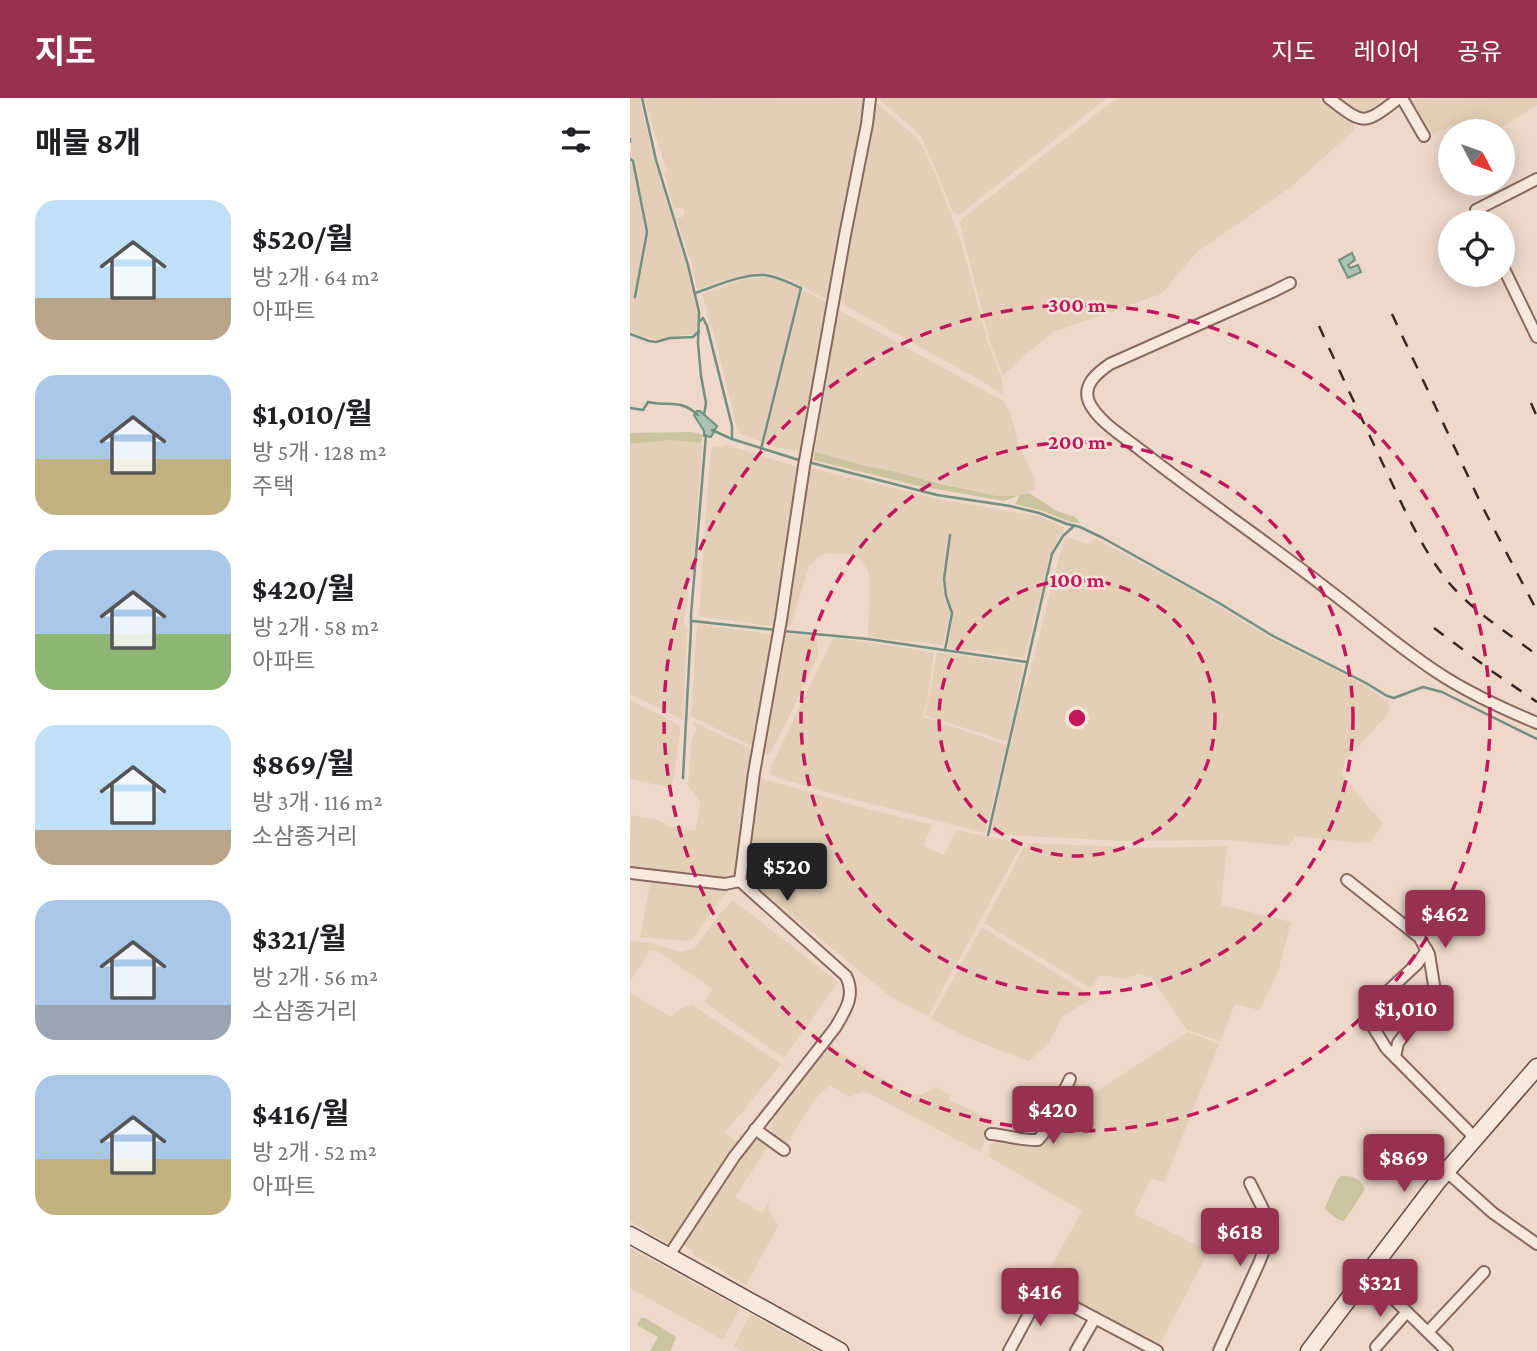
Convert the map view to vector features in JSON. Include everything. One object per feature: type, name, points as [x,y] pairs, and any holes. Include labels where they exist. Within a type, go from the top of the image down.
[{"type":"street","points":[[740,881],[754,773],[805,462],[870,98]]},
{"type":"street","points":[[1329,98],[1362,120],[1370,118],[1400,98],[1424,136]]},
{"type":"street","points":[[1476,210],[1537,179]]},
{"type":"street","points":[[1290,283],[1110,364],[1094,375],[1088,388],[1087,398],[1093,410],[1186,486],[1327,588],[1410,654],[1476,695],[1537,723]]},
{"type":"street","points":[[1513,287],[1537,337]]},
{"type":"street","points":[[630,873],[726,884],[740,881]]},
{"type":"street","points":[[1347,880],[1419,937],[1433,968],[1434,985],[1426,1006],[1398,1043],[1395,1057]]},
{"type":"street","points":[[668,1257],[734,1157],[835,1028],[850,998],[851,986],[846,976],[740,881]]},
{"type":"street","points":[[1427,950],[1417,964],[1375,1003],[1369,1015],[1370,1022],[1386,1048],[1475,1138]]},
{"type":"street","points":[[1309,1351],[1446,1171],[1537,1067]]},
{"type":"street","points":[[991,1134],[1038,1140],[1070,1079]]},
{"type":"street","points":[[755,1129],[784,1150]]},
{"type":"street","points":[[1446,1171],[1493,1213],[1537,1244]]},
{"type":"street","points":[[1219,1351],[1268,1240],[1269,1221],[1250,1182]]},
{"type":"street","points":[[630,1235],[840,1351]]},
{"type":"street","points":[[1428,1332],[1484,1272]]},
{"type":"street","points":[[1367,1273],[1447,1351]]},
{"type":"street","points":[[1009,1351],[1042,1290],[1144,1348],[1157,1351]]},
{"type":"street","points":[[1376,1347],[1407,1312]]},
{"type":"street","points":[[1076,1351],[1095,1318]]},
{"type":"shaded area","points":[[630,98],[639,98],[654,160],[687,266],[697,313],[696,333],[692,335],[657,340],[630,332],[630,161],[645,232],[634,297],[648,232],[634,160],[630,158]]},
{"type":"shaded area","points":[[644,98],[867,99],[830,302],[784,277],[767,274],[742,276],[697,289],[676,217],[683,217],[685,210],[674,209],[664,173],[667,172]]},
{"type":"shaded area","points":[[877,98],[1107,98],[959,215],[953,212],[922,138]]},
{"type":"shaded area","points":[[1117,98],[1325,98],[1344,113],[1353,123],[1355,130],[1288,189],[1197,252],[1161,294],[1053,332],[1003,376],[990,342],[960,224],[962,219]]},
{"type":"shaded area","points":[[1336,98],[1393,98],[1380,109],[1362,115]]},
{"type":"shaded area","points":[[1537,98],[1537,105],[1515,119],[1438,119],[1438,132],[1431,135],[1410,99]]},
{"type":"shaded area","points":[[875,102],[919,140],[937,178],[961,242],[988,343],[1002,380],[1003,395],[839,300],[855,197]]},
{"type":"shaded area","points":[[1352,253],[1355,260],[1348,265],[1350,268],[1358,265],[1361,272],[1348,278],[1339,260]]},
{"type":"shaded area","points":[[767,277],[800,289],[761,442],[737,429],[702,294],[744,279]]},
{"type":"shaded area","points":[[803,290],[830,304],[803,451],[764,443]]},
{"type":"shaded area","points":[[839,310],[1003,401],[1010,412],[1019,446],[1034,477],[1035,490],[1017,496],[997,496],[815,452]]},
{"type":"shaded area","points":[[697,411],[717,426],[711,437],[704,436],[704,431],[694,415]]},
{"type":"shaded area","points":[[692,432],[703,435],[701,443],[671,440],[630,444],[630,433]]},
{"type":"shaded area","points":[[671,440],[701,443],[702,449],[692,577],[689,580],[683,620],[687,628],[683,720],[630,694],[630,444]]},
{"type":"shaded area","points":[[727,445],[801,468],[776,627],[699,616],[710,456],[713,446]]},
{"type":"shaded area","points":[[815,452],[937,483],[997,496],[1017,496],[1004,501],[919,486],[813,460]]},
{"type":"shaded area","points":[[810,468],[938,499],[1039,516],[1063,527],[1049,559],[1024,658],[947,647],[953,613],[945,579],[950,534],[942,578],[944,597],[950,613],[943,645],[868,637],[870,578],[867,568],[859,559],[845,554],[827,553],[809,566],[790,627],[783,627]]},
{"type":"shaded area","points":[[1029,493],[1057,511],[1075,517],[1080,523],[1015,504],[1020,495]]},
{"type":"shaded area","points":[[1068,537],[1090,545],[1094,538],[1191,590],[1271,638],[1359,682],[1388,701],[1390,707],[1387,715],[1345,761],[1342,775],[1383,824],[1371,841],[1359,843],[1295,836],[1289,846],[1230,840],[1122,841],[990,834],[1024,686],[1064,539]]},
{"type":"shaded area","points":[[697,624],[776,635],[756,748],[691,716]]},
{"type":"shaded area","points":[[783,634],[817,636],[818,655],[769,755],[762,753]]},
{"type":"shaded area","points":[[833,639],[934,652],[923,717],[1007,745],[985,833],[848,798],[770,774],[812,681]]},
{"type":"shaded area","points":[[937,652],[1023,666],[1008,742],[925,715]]},
{"type":"shaded area","points":[[630,700],[679,725],[673,781],[669,787],[630,779]]},
{"type":"shaded area","points":[[692,721],[755,751],[735,872],[734,876],[728,879],[630,867],[631,815],[695,831],[701,803],[688,785],[692,739],[697,730]]},
{"type":"shaded area","points":[[758,778],[932,825],[923,846],[944,855],[957,830],[1022,844],[928,1016],[891,997],[747,876]]},
{"type":"shaded area","points":[[1026,843],[1145,848],[1227,846],[1221,905],[1291,922],[1278,972],[1259,1010],[1235,1004],[1220,1041],[1187,1030],[1152,978],[1138,974],[1124,979],[1101,975],[1090,988],[984,923]]},
{"type":"shaded area","points":[[656,879],[727,889],[728,892],[717,903],[693,939],[687,941],[640,937],[650,885]]},
{"type":"shaded area","points":[[733,900],[838,982],[784,1058],[704,1002],[713,989],[657,951],[650,951],[630,981],[630,941],[652,943],[680,952],[695,948]]},
{"type":"shaded area","points":[[982,927],[1091,995],[1089,1000],[1062,1017],[1049,1043],[1029,1061],[968,1038],[931,1019]]},
{"type":"shaded area","points":[[630,993],[671,1017],[682,1008],[692,1005],[781,1064],[725,1133],[739,1143],[670,1245],[630,1221]]},
{"type":"shaded area","points":[[1188,1032],[1219,1044],[1164,1182],[1151,1178],[1134,1214],[1209,1251],[1158,1347],[1041,1285],[1082,1211],[989,1157],[990,1145],[999,1138],[1026,1147],[1037,1147],[1043,1142],[1074,1081],[1088,1097]]},
{"type":"shaded area","points":[[833,1043],[833,1048],[906,1094],[921,1095],[936,1087],[951,1095],[949,1100],[994,1121],[980,1152],[869,1093],[862,1092],[849,1097],[830,1085],[814,1100],[786,1145],[776,1140],[772,1128],[778,1105],[827,1045]]},
{"type":"shaded area","points":[[761,1139],[769,1145],[735,1197],[762,1213],[771,1199],[768,1209],[778,1226],[746,1285],[693,1254],[684,1244],[746,1148],[754,1140]]},
{"type":"shaded area","points":[[1341,1176],[1355,1178],[1365,1189],[1344,1221],[1325,1208]]},
{"type":"shaded area","points":[[630,1248],[740,1308],[723,1340],[630,1288]]},
{"type":"shaded area","points":[[750,1314],[818,1351],[743,1351],[734,1346]]},
{"type":"shaded area","points":[[641,1318],[675,1336],[670,1351],[650,1351],[658,1337],[637,1325]]},
{"type":"waterway","points":[[642,98],[656,160],[688,265],[699,312],[698,343],[706,403],[704,415]]},
{"type":"waterway","points":[[630,159],[633,161],[647,232],[635,297]]},
{"type":"waterway","points":[[695,293],[755,275],[774,277],[801,288],[761,449]]},
{"type":"waterway","points":[[700,321],[703,318],[707,326],[732,426],[732,439]]},
{"type":"waterway","points":[[630,334],[656,342],[693,337],[699,331]]},
{"type":"waterway","points":[[630,408],[643,410],[648,402],[674,404],[685,406],[698,415]]},
{"type":"waterway","points":[[712,430],[802,461]]},
{"type":"waterway","points":[[683,778],[691,615],[706,435]]},
{"type":"waterway","points":[[808,462],[937,495],[1010,506],[1080,527],[1219,603],[1273,636],[1387,696],[1394,698],[1423,687],[1442,692],[1537,739]]},
{"type":"waterway","points":[[988,835],[1052,554],[1063,536],[1074,526]]},
{"type":"waterway","points":[[945,650],[952,613],[944,579],[950,535]]},
{"type":"waterway","points":[[692,621],[776,630]]},
{"type":"waterway","points":[[783,631],[868,639],[1027,662]]},
{"type":"railway","points":[[1392,314],[1482,506],[1537,611]]},
{"type":"railway","points":[[1319,326],[1405,510],[1430,556],[1450,584],[1469,604],[1537,655]]},
{"type":"railway","points":[[1531,403],[1537,417]]},
{"type":"railway","points":[[1434,628],[1537,702]]}]
